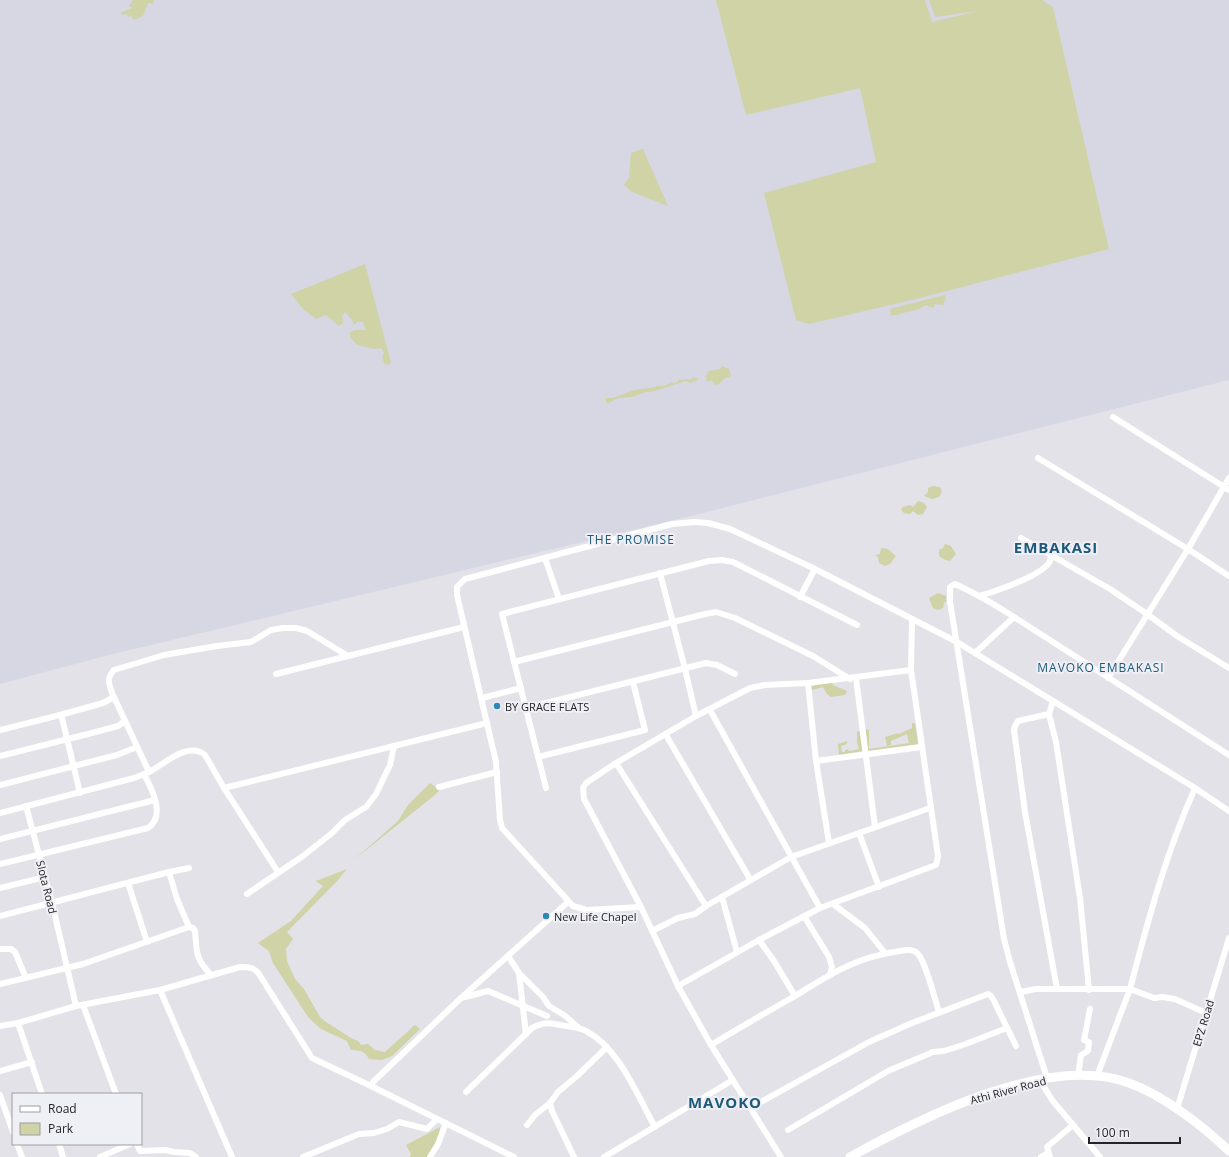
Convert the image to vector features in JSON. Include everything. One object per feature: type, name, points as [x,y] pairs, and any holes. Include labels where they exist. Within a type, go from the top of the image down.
[{"type":"main road","name":"Athi River Road","points":[[850,1157],[915,1122],[989,1093],[1043,1079],[1078,1076],[1097,1076],[1129,1082],[1157,1096],[1177,1109],[1229,1151]]},
{"type":"street","points":[[1113,417],[1227,488]]},
{"type":"street","points":[[1038,458],[1188,549],[1229,576]]},
{"type":"street","points":[[1108,678],[1227,488],[1229,478]]},
{"type":"street","points":[[641,907],[587,910],[580,909],[568,902],[502,828],[500,820],[496,762],[456,587],[465,579],[672,524],[696,522],[708,523],[730,529],[815,569],[957,642],[1195,788],[1229,811]]},
{"type":"street","points":[[1021,538],[1110,589],[1177,636],[1229,668]]},
{"type":"street","points":[[980,596],[1004,588],[1040,570],[1050,562],[1051,555]]},
{"type":"street","points":[[545,558],[559,599]]},
{"type":"street","points":[[546,788],[502,614],[660,573],[715,560],[728,560],[857,625]]},
{"type":"street","points":[[800,597],[815,569]]},
{"type":"street","points":[[660,573],[696,716]]},
{"type":"street","points":[[1100,1157],[1052,1100],[1043,1079],[1004,939],[950,602],[950,587],[955,584],[980,596],[1229,755]]},
{"type":"street","points":[[514,662],[710,612],[716,612],[728,615],[813,656],[853,678]]},
{"type":"street","points":[[975,653],[1014,617]]},
{"type":"street","points":[[678,986],[737,952],[820,908],[936,865],[938,856],[911,670],[912,619]]},
{"type":"street","points":[[276,674],[464,627]]},
{"type":"street","points":[[0,864],[148,828],[154,823],[156,815],[153,790],[137,747],[114,697],[108,680],[110,674],[114,670],[164,655],[251,642],[272,630],[283,628],[296,628],[307,631],[348,656]]},
{"type":"street","points":[[526,708],[712,663],[736,674]]},
{"type":"street","points":[[781,1157],[711,1045],[678,986],[641,907],[584,799],[582,792],[583,788],[586,783],[616,763],[696,716],[750,688],[765,685],[808,683],[853,678],[911,670]]},
{"type":"street","points":[[853,678],[866,754],[875,827]]},
{"type":"street","points":[[538,757],[645,730],[633,682]]},
{"type":"street","points":[[808,683],[816,761],[829,844]]},
{"type":"street","points":[[482,698],[521,688]]},
{"type":"street","points":[[0,730],[103,703],[114,697]]},
{"type":"street","points":[[1053,701],[1049,714],[1056,742],[1080,898],[1089,990]]},
{"type":"street","points":[[710,710],[820,908]]},
{"type":"street","points":[[1049,714],[1018,721],[1014,730],[1025,812],[1057,989]]},
{"type":"street","points":[[60,715],[80,793]]},
{"type":"street","points":[[0,756],[67,740],[118,726],[125,722]]},
{"type":"street","points":[[224,788],[487,723]]},
{"type":"street","points":[[666,735],[750,879]]},
{"type":"street","points":[[248,894],[332,833],[345,820],[366,807],[376,794],[390,766],[394,746]]},
{"type":"street","points":[[816,761],[922,746]]},
{"type":"street","points":[[0,785],[117,755],[137,747]]},
{"type":"street","points":[[0,813],[134,778],[147,773],[177,755],[191,751],[200,752],[205,755],[224,788],[278,872]]},
{"type":"street","points":[[616,763],[706,906]]},
{"type":"street","points":[[440,787],[497,772]]},
{"type":"street","points":[[1097,1076],[1130,989],[1157,889],[1180,822],[1195,788]]},
{"type":"street","points":[[0,839],[155,800]]},
{"type":"street","name":"Slota Road","points":[[26,806],[52,903],[76,1006]]},
{"type":"street","points":[[652,931],[678,918],[695,914],[750,879],[791,857],[930,808]]},
{"type":"street","points":[[859,833],[879,887]]},
{"type":"street","points":[[0,916],[189,868]]},
{"type":"street","points":[[169,872],[177,899],[189,927],[193,928],[195,931],[197,956],[211,975]]},
{"type":"street","points":[[0,888],[45,877]]},
{"type":"street","points":[[128,883],[147,942]]},
{"type":"street","points":[[722,897],[737,952]]},
{"type":"street","points":[[371,1086],[373,1082],[461,998],[568,902]]},
{"type":"street","points":[[833,904],[865,928],[885,953]]},
{"type":"street","points":[[804,916],[832,964],[830,974]]},
{"type":"street","points":[[0,984],[67,969],[189,927]]},
{"type":"street","name":"EPZ Road","points":[[1177,1109],[1229,938]]},
{"type":"street","points":[[759,940],[774,961],[795,996]]},
{"type":"street","points":[[0,949],[11,949],[15,952],[26,978]]},
{"type":"street","points":[[711,1045],[830,974],[868,957],[885,953],[910,950],[918,954],[925,969],[939,1012]]},
{"type":"street","points":[[508,956],[518,973],[543,997],[549,1006],[564,1015],[580,1029]]},
{"type":"street","points":[[0,1026],[18,1023],[76,1006],[160,990],[240,967],[248,967],[257,971],[312,1058],[514,1157]]},
{"type":"street","points":[[518,973],[526,1034]]},
{"type":"street","points":[[1020,992],[1036,989],[1130,989],[1154,998],[1162,997],[1175,999],[1206,1013]]},
{"type":"street","points":[[160,990],[232,1157]]},
{"type":"street","points":[[461,998],[488,991],[547,1016]]},
{"type":"street","points":[[750,1108],[869,1042],[939,1012],[988,994],[990,994],[1016,1046]]},
{"type":"street","points":[[83,1005],[116,1093]]},
{"type":"street","points":[[543,1023],[551,1008]]},
{"type":"street","points":[[1078,1076],[1081,1055],[1088,1051],[1089,1048],[1089,1042],[1084,1040],[1090,1009]]},
{"type":"street","points":[[18,1023],[42,1093]]},
{"type":"street","points":[[466,1092],[532,1028],[543,1023],[554,1023],[584,1030],[599,1039],[607,1047],[623,1070],[655,1127]]},
{"type":"street","points":[[788,1130],[888,1071],[933,1052],[963,1046],[1007,1028]]},
{"type":"street","points":[[527,1125],[558,1092],[607,1047]]},
{"type":"street","points":[[0,1072],[32,1062]]},
{"type":"street","points":[[604,1157],[733,1080]]},
{"type":"street","points":[[0,1095],[12,1129]]},
{"type":"street","points":[[550,1102],[552,1111],[574,1157]]},
{"type":"street","points":[[303,1157],[358,1134],[374,1133],[387,1129],[399,1122],[428,1129],[437,1119]]},
{"type":"street","points":[[430,1157],[438,1144],[446,1123]]},
{"type":"street","points":[[1041,1157],[1049,1155],[1046,1148],[1073,1125]]},
{"type":"street","points":[[17,1145],[22,1157]]},
{"type":"street","points":[[59,1145],[63,1157]]},
{"type":"street","points":[[100,1157],[128,1145]]},
{"type":"street","points":[[141,1154],[165,1150],[174,1152],[190,1152],[196,1157]]},
{"type":"shaded area","points":[[0,0],[1229,0],[1229,380],[687,517],[109,655],[0,684]]},
{"type":"green space","points":[[133,0],[154,0],[153,4],[148,3],[143,15],[134,20],[131,16],[129,17],[126,14],[123,15],[120,13],[133,8],[129,6]]},
{"type":"green space","points":[[716,0],[925,0],[932,22],[979,11],[935,17],[929,0],[1044,0],[1043,1],[1053,7],[1109,249],[916,299],[809,324],[796,320],[764,193],[876,162],[860,88],[746,115]]},
{"type":"green space","points":[[642,149],[668,206],[632,192],[624,185],[629,178],[631,153]]},
{"type":"green space","points":[[365,264],[391,363],[388,365],[384,363],[382,357],[384,353],[381,348],[375,349],[357,345],[350,337],[350,332],[355,330],[366,330],[363,322],[357,322],[354,325],[352,320],[345,312],[342,317],[343,323],[339,326],[326,315],[316,319],[303,309],[291,294]]},
{"type":"green space","points":[[945,295],[946,298],[943,305],[935,304],[933,308],[926,305],[919,309],[891,316],[890,309]]},
{"type":"green space","points":[[722,366],[729,369],[731,375],[730,377],[725,378],[719,384],[715,385],[712,380],[707,382],[706,376],[709,371],[720,369]]},
{"type":"green space","points":[[693,377],[697,378],[698,380],[690,383],[686,381],[632,397],[619,398],[606,403],[606,398],[613,398],[634,390],[656,387],[657,385],[664,386],[672,382],[678,382],[678,380],[692,379]]},
{"type":"green space","points":[[933,486],[940,487],[942,492],[939,497],[932,499],[924,496],[928,492],[928,488]]},
{"type":"green space","points":[[918,501],[924,503],[927,507],[923,514],[918,515],[913,511],[910,514],[904,513],[901,510],[903,507],[910,505],[913,507]]},
{"type":"green space","points":[[945,544],[951,546],[956,554],[950,561],[939,556],[939,550],[943,548]]},
{"type":"green space","points":[[881,548],[888,549],[896,556],[890,564],[885,566],[879,563],[878,557],[875,555],[880,554]]},
{"type":"green space","points":[[938,593],[946,596],[946,601],[943,608],[938,610],[933,608],[929,598]]},
{"type":"green space","points":[[832,682],[833,685],[847,691],[845,695],[831,697],[827,694],[823,687],[812,690],[811,687],[819,683]]},
{"type":"green space","points":[[912,723],[915,723],[918,744],[868,751],[865,729],[869,730],[869,749],[909,743],[907,734],[891,741],[891,745],[887,746],[885,737],[899,734],[912,728]]},
{"type":"green space","points":[[860,731],[863,751],[839,755],[838,744],[847,741],[847,744],[841,746],[842,752],[845,752],[845,750],[848,749],[849,751],[859,749],[857,732]]},
{"type":"green space","points":[[430,783],[439,790],[436,794],[355,859],[398,821],[408,805]]},
{"type":"green space","points":[[347,869],[287,932],[293,939],[286,949],[287,961],[295,979],[304,989],[320,1017],[351,1038],[358,1041],[361,1045],[368,1044],[375,1050],[385,1052],[415,1025],[420,1029],[392,1056],[382,1060],[369,1059],[366,1054],[362,1052],[351,1050],[347,1041],[321,1029],[308,1017],[273,963],[269,951],[258,943],[291,921],[323,886],[316,881]]},
{"type":"green space","points":[[440,1127],[438,1144],[430,1157],[410,1157],[411,1154],[406,1145]]},
{"type":"place","name":"BY GRACE FLATS","points":[[497,706]]},
{"type":"place","name":"New Life Chapel","points":[[546,916]]},
{"type":"district","name":"THE PROMISE","points":[[631,539]]},
{"type":"district","name":"EMBAKASI","points":[[1056,547]]},
{"type":"district","name":"MAVOKO EMBAKASI","points":[[1101,667]]},
{"type":"district","name":"MAVOKO","points":[[725,1102]]}]
